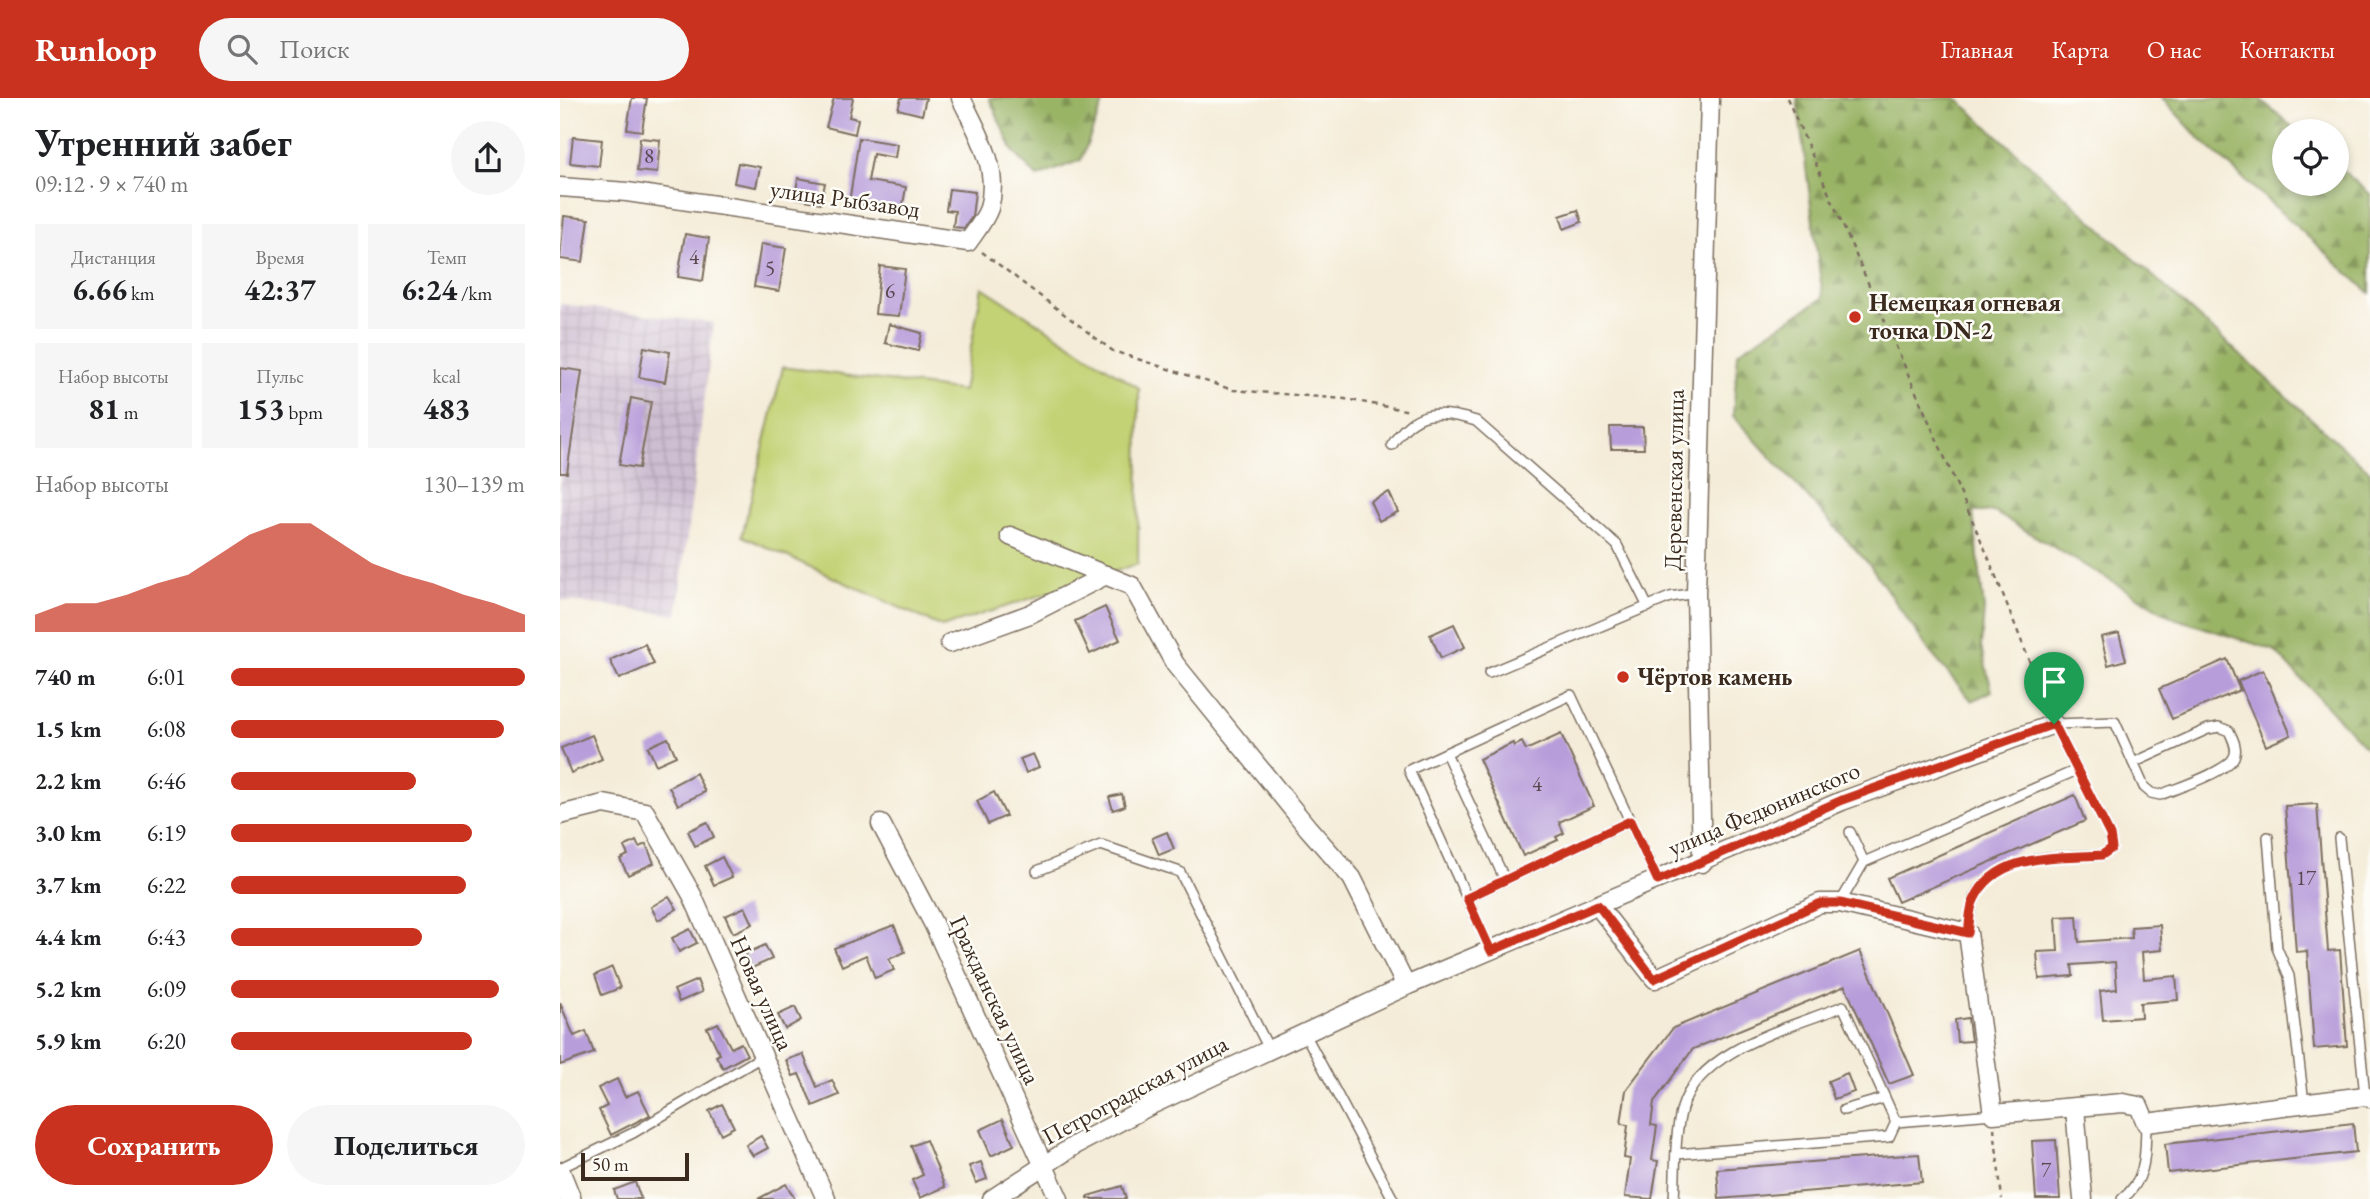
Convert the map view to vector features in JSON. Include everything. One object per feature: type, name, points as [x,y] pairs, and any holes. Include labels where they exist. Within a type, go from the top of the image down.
[{"type":"street","points":[[961,98],[987,152],[992,182],[988,210],[968,242]]},
{"type":"street","name":"Деревенская улица","points":[[1702,863],[1696,593],[1710,98]]},
{"type":"street","name":"улица Рыбзавод","points":[[560,187],[627,192],[968,242]]},
{"type":"street","points":[[1010,536],[1132,586],[1175,664],[1308,828],[1353,878],[1406,986]]},
{"type":"street","points":[[950,643],[1030,614],[1106,575]]},
{"type":"street","name":"улица Федюнинского","points":[[1304,1032],[1406,986],[1702,863],[1842,800],[2054,724]]},
{"type":"street","name":"Новая улица","points":[[560,815],[604,804],[645,812],[692,895],[826,1199]]},
{"type":"street","name":"Гражданская улица","points":[[881,824],[933,923],[1059,1199]]},
{"type":"street","points":[[1598,905],[1654,979],[1820,903],[1840,903],[1968,933],[1993,1114],[2123,1104],[2139,1106],[2146,1122],[2304,1102],[2367,1097]]},
{"type":"street","name":"Петроградская улица","points":[[992,1199],[1044,1165],[1153,1104],[1304,1032]]},
{"type":"street","points":[[2075,1108],[2083,1199]]},
{"type":"street","points":[[560,1174],[570,1199]]},
{"type":"lane","points":[[1392,445],[1404,427],[1427,414],[1451,413],[1476,421],[1617,545],[1648,607]]},
{"type":"lane","points":[[1489,673],[1670,597],[1696,593]]},
{"type":"lane","points":[[1491,951],[1409,770],[1571,695],[1658,881]]},
{"type":"lane","points":[[1968,933],[1974,900],[1994,876],[2024,860],[2102,855],[2112,848],[2110,835],[2054,724],[2115,722],[2133,763],[2144,787],[2151,793],[2161,795],[2227,766],[2235,756],[2236,744],[2229,731],[2219,727],[2208,729],[2133,763]]},
{"type":"lane","points":[[1446,753],[1505,880]]},
{"type":"lane","points":[[1840,903],[1864,862],[2077,770]]},
{"type":"lane","points":[[1467,898],[1630,821]]},
{"type":"lane","points":[[1850,832],[1864,862]]},
{"type":"lane","points":[[2268,837],[2277,948],[2289,976],[2304,1102]]},
{"type":"lane","points":[[2339,838],[2367,1097]]},
{"type":"lane","points":[[1037,871],[1101,845],[1180,872],[1269,1049]]},
{"type":"lane","points":[[1674,1199],[1676,1154],[1683,1106],[1708,1066],[1732,1052],[1843,1006],[1896,1122],[1889,1138],[1676,1154]]},
{"type":"lane","points":[[1304,1032],[1393,1199]]},
{"type":"lane","points":[[560,1168],[633,1133],[763,1056]]},
{"type":"lane","points":[[1844,1110],[1885,1098]]},
{"type":"lane","points":[[1896,1122],[1993,1114]]},
{"type":"lane","points":[[2122,1199],[2133,1190],[2145,1168],[2146,1122]]},
{"type":"path","points":[[1787,98],[1987,554],[2054,724]]},
{"type":"path","points":[[968,242],[1113,351],[1233,390],[1345,399],[1427,414]]},
{"type":"path","points":[[1993,1114],[2001,1199]]},
{"type":"shaded area","points":[[560,304],[714,323],[677,615],[560,600]]},
{"type":"green space","points":[[989,98],[1105,98],[1081,160],[1037,177],[1013,151]]},
{"type":"green space","points":[[1797,98],[1956,98],[2370,472],[2370,752],[2274,650],[2174,618],[1994,512],[1973,512],[1984,609],[1981,647],[1992,691],[1972,701],[1930,652],[1869,564],[1733,416],[1738,352],[1823,298]]},
{"type":"green space","points":[[2162,98],[2259,98],[2283,119],[2272,119],[2272,196],[2349,196],[2349,176],[2370,194],[2370,293],[2201,140]]},
{"type":"green space","points":[[982,287],[1139,388],[1138,564],[942,627],[742,536],[783,367],[963,391]]},
{"type":"building","points":[[632,98],[647,98],[642,131],[627,129]]},
{"type":"building","points":[[834,98],[853,98],[849,117],[858,119],[855,134],[826,127]]},
{"type":"building","points":[[901,98],[926,98],[922,115],[898,109]]},
{"type":"building","points":[[573,137],[602,140],[599,166],[570,163]]},
{"type":"building","points":[[640,138],[660,140],[657,173],[637,171]]},
{"type":"building","points":[[859,138],[897,144],[895,158],[873,154],[868,181],[906,187],[902,211],[849,203]]},
{"type":"building","points":[[738,163],[760,167],[756,187],[734,183]]},
{"type":"building","points":[[798,178],[825,183],[821,203],[795,198]]},
{"type":"building","points":[[949,189],[975,192],[972,217],[964,228],[953,227],[955,211],[946,210]]},
{"type":"building","points":[[1578,210],[1582,222],[1564,229],[1560,216]]},
{"type":"building","points":[[564,216],[589,219],[583,262],[560,259]]},
{"type":"building","points":[[685,234],[709,238],[703,281],[678,277]]},
{"type":"building","points":[[761,244],[786,248],[779,291],[754,287]]},
{"type":"building","points":[[880,266],[905,269],[899,316],[875,314]]},
{"type":"building","points":[[889,324],[922,333],[918,351],[885,343]]},
{"type":"building","points":[[644,347],[670,352],[665,382],[639,377]]},
{"type":"building","points":[[560,368],[582,371],[567,473],[560,473]]},
{"type":"building","points":[[631,398],[651,402],[639,468],[619,465]]},
{"type":"building","points":[[1610,427],[1643,427],[1644,449],[1611,449]]},
{"type":"building","points":[[1389,492],[1398,512],[1379,521],[1370,501]]},
{"type":"building","points":[[1105,607],[1120,640],[1090,654],[1075,621]]},
{"type":"building","points":[[1454,624],[1465,647],[1441,658],[1430,635]]},
{"type":"building","points":[[2119,633],[2126,660],[2108,665],[2101,637]]},
{"type":"building","points":[[645,644],[654,664],[619,679],[610,660]]},
{"type":"building","points":[[2227,659],[2240,690],[2172,719],[2159,689]]},
{"type":"building","points":[[2263,670],[2291,735],[2266,746],[2238,681]]},
{"type":"building","points":[[1561,734],[1594,806],[1559,822],[1564,833],[1556,837],[1558,840],[1523,856],[1479,759],[1513,743],[1514,746],[1522,742],[1526,750]]},
{"type":"building","points":[[592,735],[602,759],[571,773],[561,748]]},
{"type":"building","points":[[668,738],[676,756],[656,765],[648,747]]},
{"type":"building","points":[[1033,754],[1039,767],[1026,773],[1020,759]]},
{"type":"building","points":[[696,773],[705,792],[678,805],[669,787]]},
{"type":"building","points":[[994,792],[1006,816],[988,824],[977,801]]},
{"type":"building","points":[[1122,794],[1125,806],[1113,810],[1109,797]]},
{"type":"building","points":[[2075,795],[2085,821],[1898,902],[1887,878]]},
{"type":"building","points":[[2317,804],[2328,951],[2340,950],[2347,1046],[2314,1049],[2307,951],[2296,952],[2285,806]]},
{"type":"building","points":[[707,822],[714,837],[695,846],[688,831]]},
{"type":"building","points":[[1167,832],[1174,849],[1159,855],[1152,838]]},
{"type":"building","points":[[636,841],[639,847],[646,844],[654,863],[628,875],[620,859],[628,855],[624,847]]},
{"type":"building","points":[[722,857],[732,877],[714,885],[705,866]]},
{"type":"building","points":[[669,896],[677,909],[658,920],[651,907]]},
{"type":"building","points":[[745,907],[753,924],[733,933],[725,916]]},
{"type":"building","points":[[2077,916],[2079,942],[2132,938],[2131,927],[2160,925],[2162,950],[2142,952],[2144,979],[2176,976],[2178,1000],[2140,1003],[2141,1017],[2103,1020],[2100,991],[2117,989],[2115,962],[2072,965],[2073,976],[2039,979],[2037,952],[2058,951],[2056,917]]},
{"type":"building","points":[[894,925],[905,952],[889,959],[894,970],[875,978],[866,955],[842,966],[834,948]]},
{"type":"building","points":[[690,929],[697,943],[679,952],[672,938]]},
{"type":"building","points":[[765,945],[772,959],[752,968],[745,954]]},
{"type":"building","points":[[1860,951],[1914,1075],[1889,1084],[1845,986],[1693,1049],[1654,1102],[1651,1125],[1657,1126],[1652,1160],[1658,1161],[1652,1199],[1625,1197],[1630,1159],[1624,1158],[1628,1125],[1621,1124],[1626,1090],[1673,1028]]},
{"type":"building","points":[[612,967],[620,988],[602,995],[595,975]]},
{"type":"building","points":[[697,980],[702,992],[679,1002],[674,990]]},
{"type":"building","points":[[560,1003],[574,1036],[586,1031],[594,1053],[560,1065]]},
{"type":"building","points":[[795,1007],[801,1020],[785,1029],[778,1015]]},
{"type":"building","points":[[1968,1018],[1971,1041],[1957,1042],[1955,1020]]},
{"type":"building","points":[[718,1023],[731,1048],[741,1043],[747,1055],[723,1068],[716,1056],[720,1054],[707,1028]]},
{"type":"building","points":[[803,1054],[817,1087],[832,1080],[839,1095],[813,1106],[799,1074],[793,1076],[786,1060]]},
{"type":"building","points":[[1847,1073],[1854,1092],[1834,1099],[1828,1081]]},
{"type":"building","points":[[617,1079],[625,1097],[638,1091],[650,1115],[611,1135],[599,1110],[607,1106],[598,1088]]},
{"type":"building","points":[[722,1104],[734,1127],[721,1134],[709,1111]]},
{"type":"building","points":[[1003,1119],[1014,1145],[991,1156],[980,1130]]},
{"type":"building","points":[[2353,1123],[2356,1152],[2168,1173],[2165,1144]]},
{"type":"building","points":[[761,1136],[768,1148],[753,1156],[746,1145]]},
{"type":"building","points":[[926,1140],[945,1187],[920,1198],[912,1180],[923,1175],[911,1146]]},
{"type":"building","points":[[2056,1140],[2060,1199],[2036,1199],[2032,1141]]},
{"type":"building","points":[[1919,1154],[1922,1182],[1719,1199],[1717,1169]]},
{"type":"building","points":[[981,1162],[987,1179],[976,1183],[969,1166]]},
{"type":"building","points":[[635,1182],[641,1199],[617,1199],[614,1190]]},
{"type":"building","points":[[786,1184],[795,1199],[758,1199]]},
{"type":"building","points":[[1122,1186],[1126,1199],[1088,1199],[1088,1196]]},
{"type":"place","name":"Немецкая огневая точка DN-2","points":[[1855,317]]},
{"type":"place","name":"Чёртов камень","points":[[1623,677]]},
{"type":"route","points":[[2054,724],[2110,835],[2112,848],[2102,855],[2024,860],[1994,876],[1974,900],[1968,933],[1840,903],[1820,903],[1654,979],[1598,905],[1491,951],[1467,898],[1630,821],[1658,881],[1842,800],[2054,724]]}]
